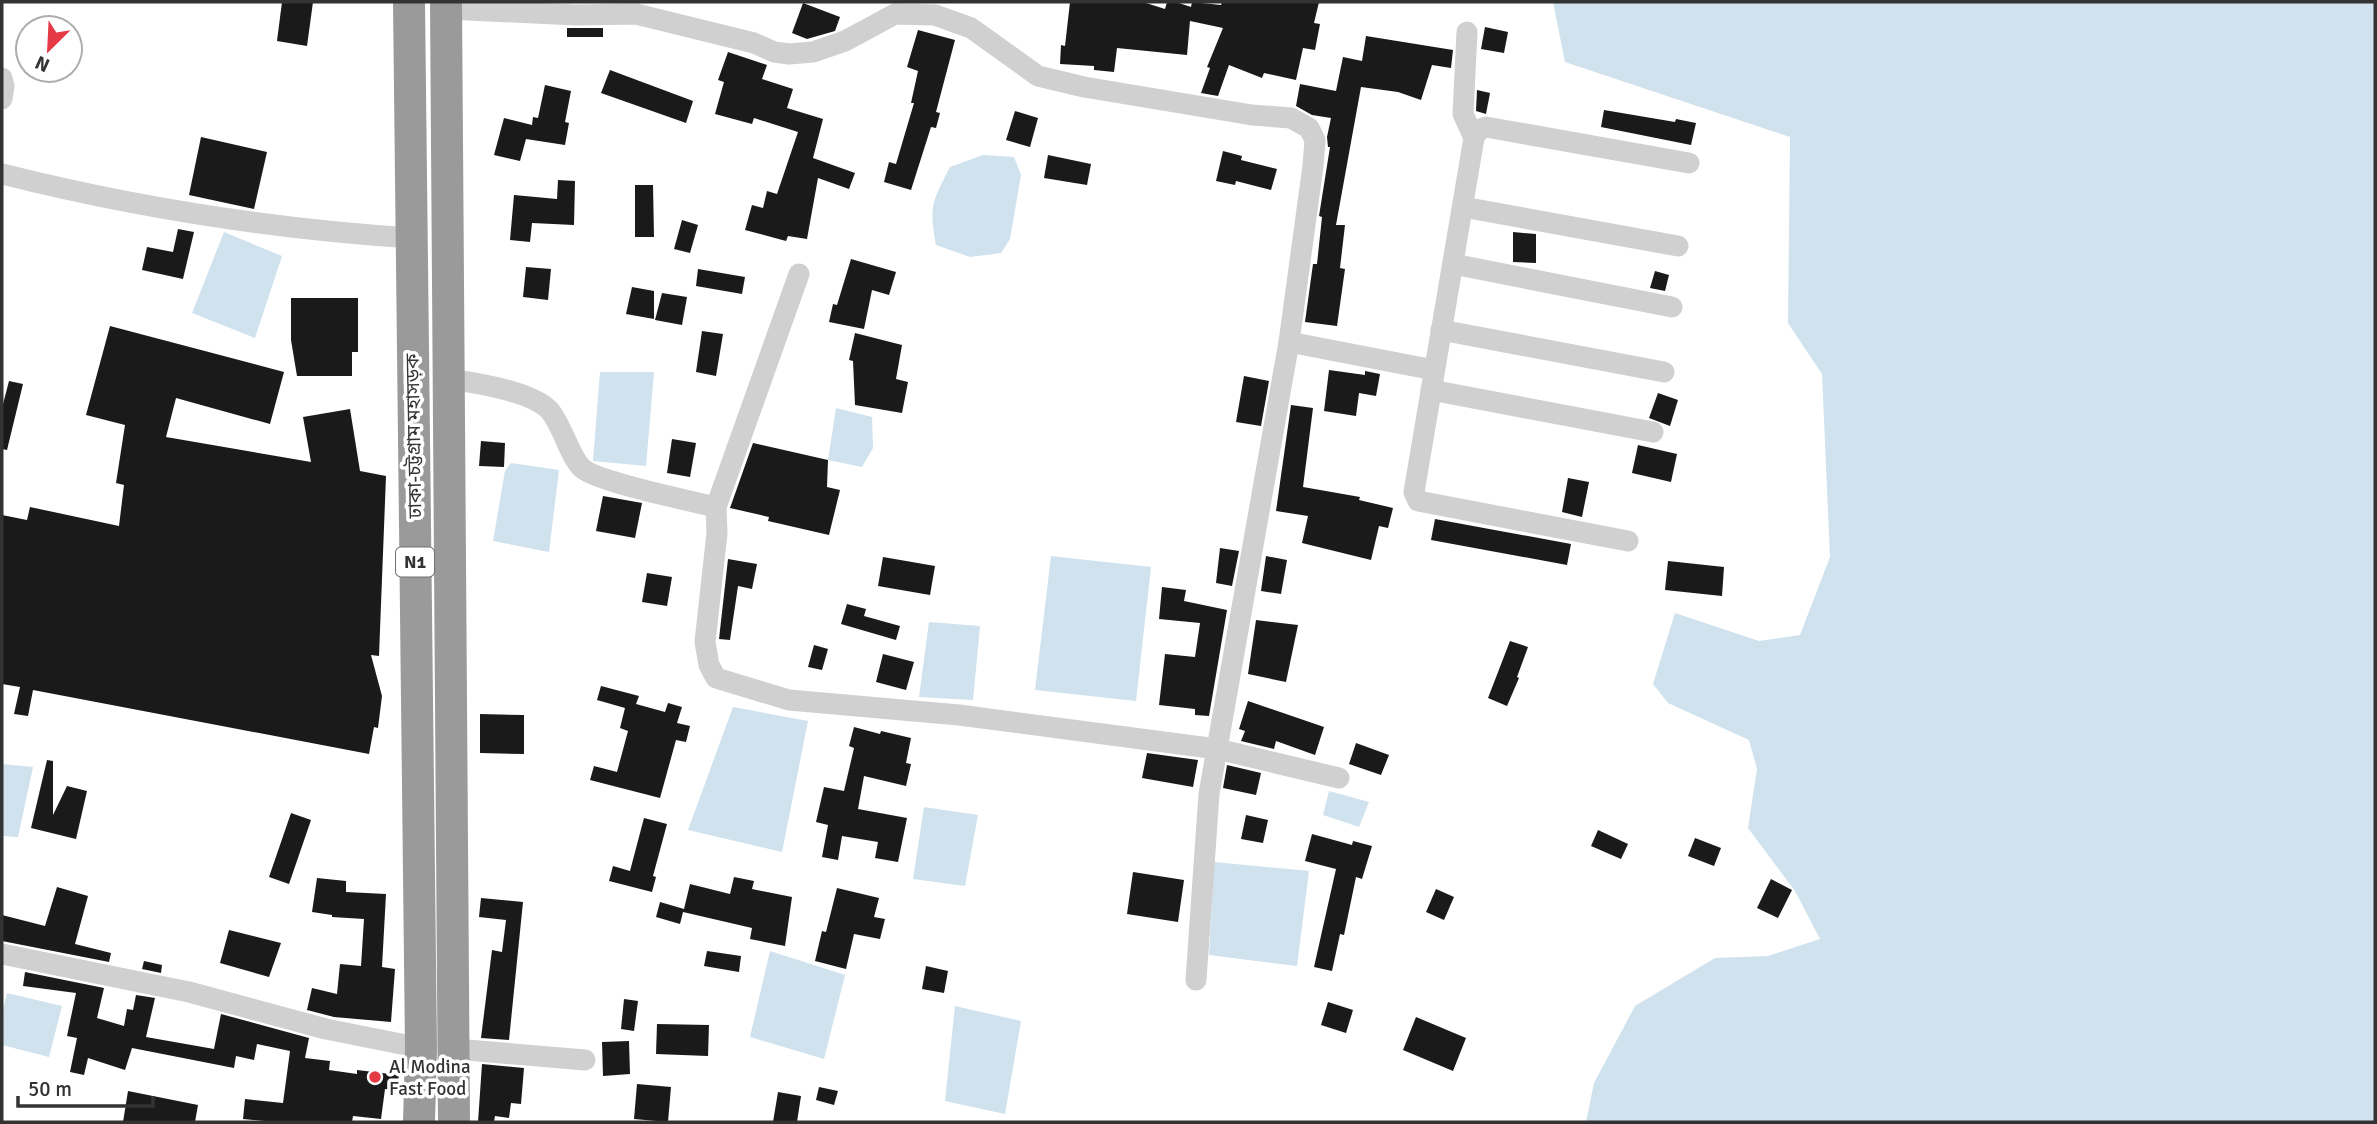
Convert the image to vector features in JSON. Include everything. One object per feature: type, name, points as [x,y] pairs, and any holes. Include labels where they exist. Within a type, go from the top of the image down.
[{"type":"highway","name":"ঢাকা-চট্টগ্রাম মহাসড়ক","points":[[410,2],[421,1048],[419,1122]]},
{"type":"highway","name":"ঢাকা-চট্টগ্রাম মহাসড়ক","points":[[446,6],[454,1122]]},
{"type":"street","points":[[446,6],[576,15],[636,14],[789,54],[813,52],[845,41],[895,14],[935,15],[971,28],[1038,76],[1084,87],[1252,115],[1291,118],[1309,128],[1315,140],[1289,342],[1208,807],[1196,980]]},
{"type":"street","points":[[1467,32],[1463,114],[1474,138]]},
{"type":"street","points":[[2,78],[2,99]]},
{"type":"street","points":[[1629,541],[1418,500],[1414,492],[1474,138],[1479,130],[1486,127],[1689,163]]},
{"type":"street","points":[[2,174],[143,206],[225,219],[349,234],[412,238]]},
{"type":"street","points":[[1462,207],[1678,246]]},
{"type":"street","points":[[1453,264],[1672,307]]},
{"type":"street","points":[[799,274],[716,507],[717,533],[705,642],[709,665],[716,678],[789,700],[959,715],[1217,749],[1339,778]]},
{"type":"street","points":[[1441,330],[1664,372]]},
{"type":"street","points":[[1289,342],[1433,380],[1653,432]]},
{"type":"street","points":[[449,379],[499,387],[537,402],[550,411],[581,468],[600,478],[716,507]]},
{"type":"street","points":[[2,954],[189,992],[326,1029],[421,1048]]},
{"type":"street","points":[[455,1049],[585,1060]]},
{"type":"water","points":[[1553,2],[2375,2],[2375,1122],[1586,1122],[1594,1083],[1635,1006],[1715,958],[1768,956],[1820,939],[1795,891],[1748,828],[1757,769],[1749,740],[1668,703],[1653,684],[1675,613],[1759,641],[1800,635],[1830,557],[1822,374],[1788,323],[1790,137],[1565,62]]},
{"type":"water","points":[[983,155],[1014,157],[1021,175],[1010,239],[1001,253],[970,257],[936,245],[934,204],[950,167]]},
{"type":"water","points":[[224,232],[282,256],[255,338],[192,313]]},
{"type":"water","points":[[600,372],[654,372],[646,466],[593,461]]},
{"type":"water","points":[[836,408],[872,417],[873,448],[862,467],[828,460]]},
{"type":"water","points":[[511,463],[559,470],[549,552],[493,541],[505,471]]},
{"type":"water","points":[[1051,556],[1151,567],[1136,701],[1035,690]]},
{"type":"water","points":[[929,622],[980,626],[973,700],[919,697]]},
{"type":"water","points":[[733,707],[808,721],[782,852],[688,830]]},
{"type":"water","points":[[2,764],[33,767],[18,837],[2,836]]},
{"type":"water","points":[[1329,791],[1369,802],[1359,827],[1323,815]]},
{"type":"water","points":[[924,807],[978,815],[965,886],[913,879]]},
{"type":"water","points":[[1214,862],[1309,871],[1297,966],[1209,955]]},
{"type":"water","points":[[770,951],[845,975],[824,1059],[750,1037]]},
{"type":"water","points":[[7,993],[62,1006],[49,1057],[2,1045],[2,1014]]},
{"type":"water","points":[[955,1006],[1021,1021],[1005,1114],[945,1101]]},
{"type":"building","points":[[282,2],[313,2],[307,46],[277,41]]},
{"type":"building","points":[[1070,2],[1143,2],[1165,9],[1167,2],[1191,7],[1192,2],[1221,5],[1222,2],[1319,2],[1314,23],[1320,24],[1315,50],[1303,48],[1296,80],[1264,73],[1262,78],[1229,65],[1218,96],[1201,93],[1210,68],[1207,67],[1223,28],[1190,21],[1187,55],[1117,48],[1114,72],[1094,70],[1094,66],[1060,64]]},
{"type":"building","points":[[803,3],[840,17],[835,31],[807,39],[792,33]]},
{"type":"building","points":[[1485,27],[1508,32],[1504,53],[1481,49]]},
{"type":"building","points":[[567,28],[603,28],[603,37],[567,37]]},
{"type":"building","points":[[918,30],[955,40],[936,112],[940,113],[936,128],[931,127],[911,190],[884,182],[889,162],[896,164],[914,103],[911,103],[918,71],[907,67]]},
{"type":"building","points":[[1366,36],[1453,50],[1451,68],[1432,65],[1421,100],[1398,92],[1361,87],[1336,225],[1345,225],[1340,268],[1345,269],[1337,326],[1305,322],[1313,264],[1317,264],[1322,217],[1319,216],[1330,147],[1327,137],[1331,118],[1312,115],[1296,106],[1300,84],[1336,91],[1343,57],[1362,61]]},
{"type":"building","points":[[728,52],[767,65],[762,79],[793,89],[787,108],[823,119],[813,158],[855,173],[849,189],[818,178],[807,239],[788,236],[786,241],[745,230],[752,205],[763,208],[767,191],[777,194],[798,132],[754,118],[752,124],[715,114],[724,82],[718,80]]},
{"type":"building","points":[[610,70],[693,101],[686,123],[601,93]]},
{"type":"building","points":[[545,85],[571,91],[565,122],[569,123],[565,145],[526,139],[520,161],[494,155],[504,118],[532,125],[533,117],[538,118]]},
{"type":"building","points":[[1477,90],[1490,93],[1486,114],[1476,111]]},
{"type":"building","points":[[1604,110],[1696,123],[1691,145],[1601,127]]},
{"type":"building","points":[[1015,111],[1038,118],[1030,147],[1006,140]]},
{"type":"building","points":[[201,137],[267,152],[254,209],[189,195]]},
{"type":"building","points":[[1223,151],[1242,156],[1241,160],[1277,169],[1271,190],[1236,181],[1235,185],[1216,181]]},
{"type":"building","points":[[1048,155],[1091,164],[1087,185],[1044,178]]},
{"type":"building","points":[[558,180],[575,181],[574,225],[532,223],[530,242],[510,240],[514,195],[557,199]]},
{"type":"building","points":[[635,185],[653,185],[654,237],[635,237]]},
{"type":"building","points":[[682,220],[698,225],[690,253],[674,249]]},
{"type":"building","points":[[178,229],[194,232],[183,279],[142,270],[147,247],[173,252]]},
{"type":"building","points":[[1513,232],[1536,234],[1536,263],[1513,262]]},
{"type":"building","points":[[851,259],[896,272],[889,295],[872,290],[864,329],[829,322],[833,304],[837,305]]},
{"type":"building","points":[[526,267],[551,269],[548,300],[523,297]]},
{"type":"building","points":[[698,269],[745,277],[742,294],[696,286]]},
{"type":"building","points":[[1655,271],[1669,275],[1665,291],[1650,288]]},
{"type":"building","points":[[632,287],[654,291],[654,319],[626,314]]},
{"type":"building","points":[[662,293],[687,297],[682,325],[655,320]]},
{"type":"building","points":[[291,298],[358,298],[358,352],[352,352],[352,376],[297,376],[291,340]]},
{"type":"building","points":[[110,326],[284,372],[270,424],[176,398],[166,437],[311,462],[303,417],[350,409],[360,471],[386,476],[379,656],[371,655],[382,696],[378,728],[374,727],[369,754],[33,690],[28,716],[14,714],[20,687],[2,684],[2,515],[27,520],[30,507],[119,526],[124,485],[116,483],[125,425],[86,415]]},
{"type":"building","points":[[702,331],[723,334],[716,376],[696,372]]},
{"type":"building","points":[[855,333],[902,345],[896,379],[908,382],[902,413],[855,405],[853,361],[849,360]]},
{"type":"building","points":[[1329,370],[1365,375],[1365,371],[1380,374],[1376,396],[1359,393],[1356,416],[1324,411]]},
{"type":"building","points":[[1244,376],[1269,381],[1261,426],[1236,422]]},
{"type":"building","points":[[9,381],[23,384],[7,450],[2,449],[2,408]]},
{"type":"building","points":[[1658,393],[1678,400],[1670,426],[1649,418]]},
{"type":"building","points":[[1291,405],[1313,408],[1303,487],[1360,497],[1359,500],[1393,508],[1388,528],[1379,526],[1371,560],[1302,543],[1308,516],[1276,511]]},
{"type":"building","points":[[672,439],[696,443],[690,477],[667,473]]},
{"type":"building","points":[[481,441],[505,443],[504,467],[479,466]]},
{"type":"building","points":[[753,443],[828,460],[827,487],[840,490],[829,535],[768,521],[769,517],[730,508]]},
{"type":"building","points":[[1638,445],[1677,454],[1671,482],[1632,473]]},
{"type":"building","points":[[1568,478],[1589,482],[1582,517],[1562,512]]},
{"type":"building","points":[[603,496],[642,503],[635,538],[596,531]]},
{"type":"building","points":[[1435,519],[1571,544],[1567,565],[1431,540]]},
{"type":"building","points":[[1220,548],[1239,551],[1232,586],[1216,583]]},
{"type":"building","points":[[1266,556],[1287,560],[1281,594],[1261,591]]},
{"type":"building","points":[[883,557],[935,566],[930,595],[878,586]]},
{"type":"building","points":[[728,559],[757,564],[752,589],[738,586],[730,640],[719,639]]},
{"type":"building","points":[[1668,561],[1724,567],[1722,596],[1665,590]]},
{"type":"building","points":[[647,573],[672,577],[667,606],[642,602]]},
{"type":"building","points":[[1162,587],[1186,590],[1184,601],[1227,610],[1209,716],[1195,715],[1195,709],[1159,705],[1165,654],[1195,657],[1200,623],[1159,619]]},
{"type":"building","points":[[847,604],[866,609],[864,616],[900,626],[896,640],[841,624]]},
{"type":"building","points":[[1256,620],[1298,625],[1286,682],[1248,674]]},
{"type":"building","points":[[1510,641],[1528,647],[1507,706],[1488,698]]},
{"type":"building","points":[[814,645],[828,649],[822,670],[808,667]]},
{"type":"building","points":[[883,654],[914,662],[906,690],[876,682]]},
{"type":"building","points":[[601,686],[639,696],[636,704],[665,712],[668,703],[682,707],[677,723],[690,726],[686,742],[676,740],[660,798],[590,780],[594,766],[617,772],[628,731],[620,728],[625,708],[597,700]]},
{"type":"building","points":[[1248,701],[1324,727],[1315,755],[1276,741],[1274,749],[1241,741],[1245,731],[1239,729]]},
{"type":"building","points":[[480,714],[524,715],[524,754],[480,753]]},
{"type":"building","points":[[854,727],[911,738],[906,763],[911,764],[906,786],[864,776],[858,809],[907,818],[898,862],[875,858],[878,842],[842,836],[838,860],[822,857],[828,825],[816,822],[824,787],[844,791],[854,748],[849,746]]},
{"type":"building","points":[[1356,743],[1389,755],[1381,775],[1349,764]]},
{"type":"building","points":[[1147,753],[1198,760],[1193,787],[1142,778]]},
{"type":"building","points":[[47,760],[53,761],[53,815],[67,786],[87,791],[76,839],[31,828]]},
{"type":"building","points":[[1227,765],[1261,773],[1256,795],[1223,788]]},
{"type":"building","points":[[291,813],[311,820],[289,884],[269,877]]},
{"type":"building","points":[[1246,815],[1268,820],[1263,843],[1241,839]]},
{"type":"building","points":[[644,818],[667,824],[653,876],[656,877],[652,892],[609,881],[613,866],[630,871]]},
{"type":"building","points":[[1598,830],[1628,844],[1621,859],[1591,846]]},
{"type":"building","points":[[1312,834],[1352,845],[1353,841],[1372,846],[1362,879],[1356,877],[1344,935],[1340,934],[1332,971],[1314,967],[1336,869],[1305,861]]},
{"type":"building","points":[[1695,838],[1721,848],[1714,866],[1688,856]]},
{"type":"building","points":[[1133,872],[1184,880],[1178,922],[1127,914]]},
{"type":"building","points":[[734,877],[754,881],[752,889],[792,897],[785,946],[750,939],[752,928],[683,912],[680,924],[656,917],[660,902],[684,909],[690,884],[730,894]]},
{"type":"building","points":[[317,878],[346,881],[346,892],[386,894],[382,967],[395,969],[391,1022],[334,1017],[307,1010],[312,988],[337,994],[340,964],[361,966],[364,919],[332,917],[312,912]]},
{"type":"building","points":[[1771,879],[1792,890],[1778,918],[1757,908]]},
{"type":"building","points":[[57,887],[88,896],[75,944],[111,953],[109,962],[2,941],[2,915],[45,926]]},
{"type":"building","points":[[837,888],[879,898],[874,917],[885,919],[880,939],[854,934],[846,969],[815,961],[822,931],[826,932]]},
{"type":"building","points":[[1436,889],[1454,897],[1444,920],[1426,912]]},
{"type":"building","points":[[481,898],[523,902],[509,1040],[481,1038],[492,950],[502,952],[506,920],[479,917]]},
{"type":"building","points":[[229,930],[281,943],[269,977],[220,963]]},
{"type":"building","points":[[707,951],[741,956],[739,972],[704,966]]},
{"type":"building","points":[[144,961],[162,965],[161,973],[142,969]]},
{"type":"building","points":[[926,966],[948,971],[944,993],[922,989]]},
{"type":"building","points":[[25,972],[104,988],[97,1018],[124,1026],[127,1009],[133,1010],[136,995],[155,998],[146,1037],[214,1049],[221,1014],[309,1038],[305,1058],[330,1061],[329,1070],[399,1075],[397,1090],[385,1089],[381,1119],[353,1116],[352,1122],[275,1122],[243,1119],[245,1099],[283,1103],[290,1051],[257,1044],[254,1060],[236,1056],[234,1068],[132,1048],[125,1070],[88,1058],[84,1075],[70,1072],[77,1038],[67,1036],[76,993],[23,986]]},
{"type":"building","points":[[624,999],[638,1001],[634,1031],[621,1029]]},
{"type":"building","points":[[1328,1002],[1353,1010],[1346,1033],[1321,1025]]},
{"type":"building","points":[[1416,1017],[1466,1038],[1453,1071],[1403,1050]]},
{"type":"building","points":[[657,1024],[709,1025],[708,1056],[656,1054]]},
{"type":"building","points":[[629,1041],[630,1074],[603,1076],[602,1042]]},
{"type":"building","points":[[482,1064],[524,1068],[521,1104],[511,1103],[509,1118],[495,1116],[494,1122],[478,1122]]},
{"type":"building","points":[[637,1084],[671,1087],[668,1122],[634,1119]]},
{"type":"building","points":[[819,1087],[838,1091],[834,1105],[816,1100]]},
{"type":"building","points":[[128,1091],[198,1105],[195,1122],[123,1122]]},
{"type":"building","points":[[778,1092],[801,1096],[797,1122],[773,1122]]},
{"type":"place","name":"Al Modina Fast Food","points":[[375,1077]]}]
